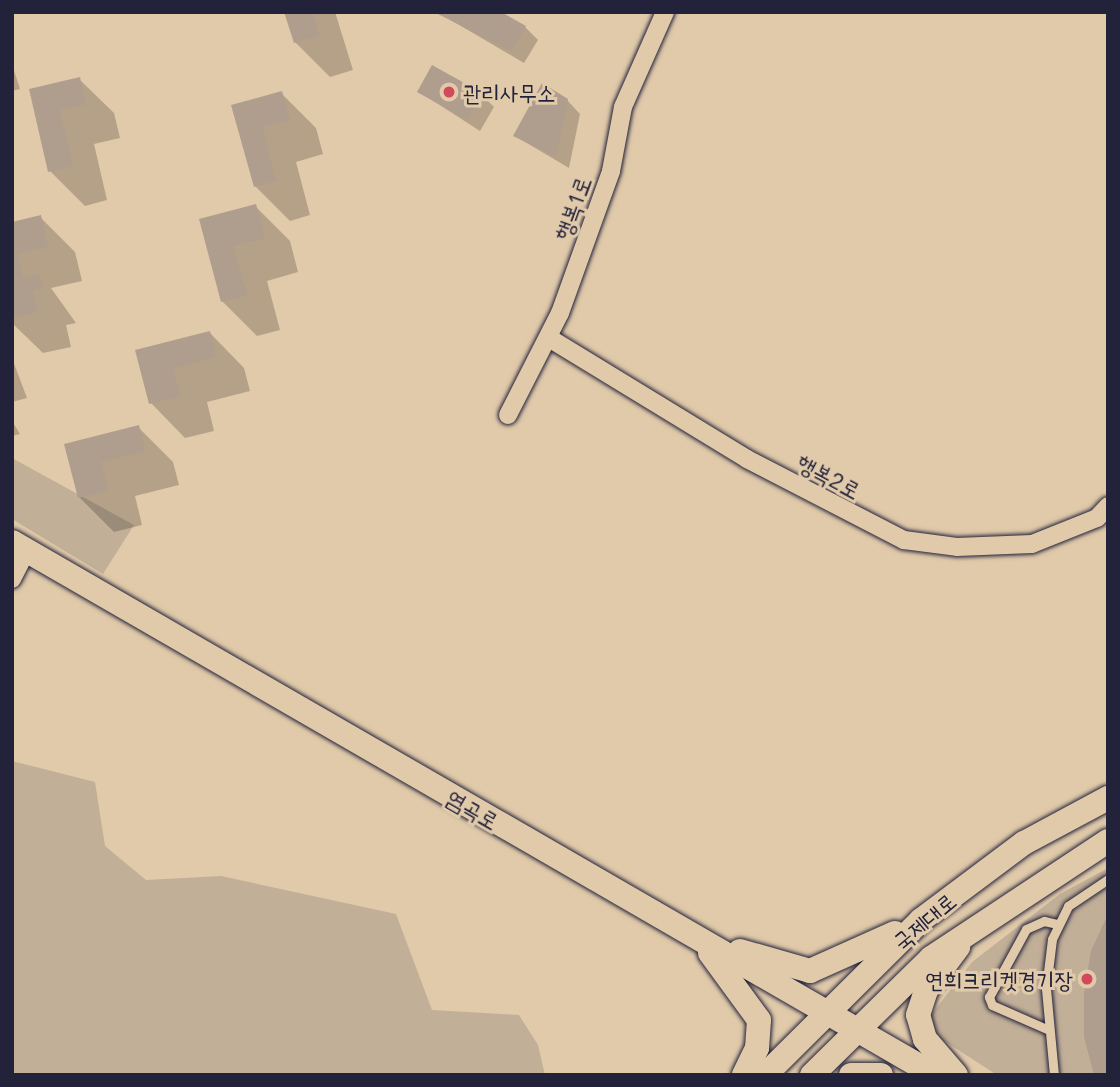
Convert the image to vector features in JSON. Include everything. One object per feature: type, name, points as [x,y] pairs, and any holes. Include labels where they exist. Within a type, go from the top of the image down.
[{"type":"main road","name":"염곡로","points":[[20,546],[934,1075]]},
{"type":"main road","name":"국제대로","points":[[765,1075],[824,1012],[921,920],[1024,843],[1108,798]]},
{"type":"main road","name":"국제대로","points":[[813,1075],[853,1028],[971,930],[1108,841]]},
{"type":"main road","points":[[698,939],[810,971],[921,920]]},
{"type":"main road","points":[[956,1075],[925,1039],[918,1015],[926,990],[971,930]]},
{"type":"main road","points":[[698,939],[759,1020],[757,1048],[744,1075]]},
{"type":"main road","points":[[851,1075],[881,1075]]},
{"type":"street","name":"행복1로","points":[[508,415],[549,338],[611,171],[623,107],[665,12]]},
{"type":"street","name":"행복2로","points":[[549,338],[747,459],[904,540],[957,547],[1032,544],[1097,518],[1108,506]]},
{"type":"street","points":[[12,579],[20,546]]},
{"type":"lane","points":[[1054,1075],[1046,988],[1057,924],[1068,906],[1108,879]]},
{"type":"lane","points":[[1049,1030],[1018,1019],[989,997],[1026,929],[1044,921],[1057,924]]},
{"type":"shaded area","points":[[12,458],[134,525],[103,574],[12,519]]},
{"type":"shaded area","points":[[12,761],[95,782],[105,846],[146,880],[221,876],[396,914],[432,1010],[519,1015],[538,1045],[545,1075],[12,1075]]},
{"type":"shaded area","points":[[1108,868],[1108,1075],[997,1075],[935,1035],[931,1015],[972,962],[1060,894]]},
{"type":"building","points":[[284,12],[312,12],[320,35],[294,43]]},
{"type":"building","points":[[434,12],[501,12],[526,26],[511,51]]},
{"type":"building","name":"관리사무소","points":[[432,65],[482,93],[467,120],[417,92]]},
{"type":"building","points":[[80,77],[86,104],[60,110],[73,166],[48,172],[29,89]]},
{"type":"building","points":[[542,83],[568,99],[556,157],[513,136]]},
{"type":"building","points":[[282,91],[290,120],[262,127],[276,181],[254,187],[231,105]]},
{"type":"building","points":[[256,204],[265,238],[233,246],[247,295],[221,302],[199,219]]},
{"type":"building","points":[[41,215],[48,246],[17,254],[23,278],[39,274],[43,288],[32,291],[37,312],[12,318],[12,222]]},
{"type":"building","points":[[210,331],[216,357],[173,368],[180,396],[149,404],[135,350]]},
{"type":"building","points":[[139,425],[145,451],[101,462],[108,490],[78,498],[64,444]]},
{"type":"building","points":[[1108,914],[1108,1075],[1094,1075],[1084,1037],[1084,993],[1091,951]]},
{"type":"place","name":"관리사무소","points":[[449,92]]},
{"type":"place","name":"연희크리켓경기장","points":[[1087,979]]}]
